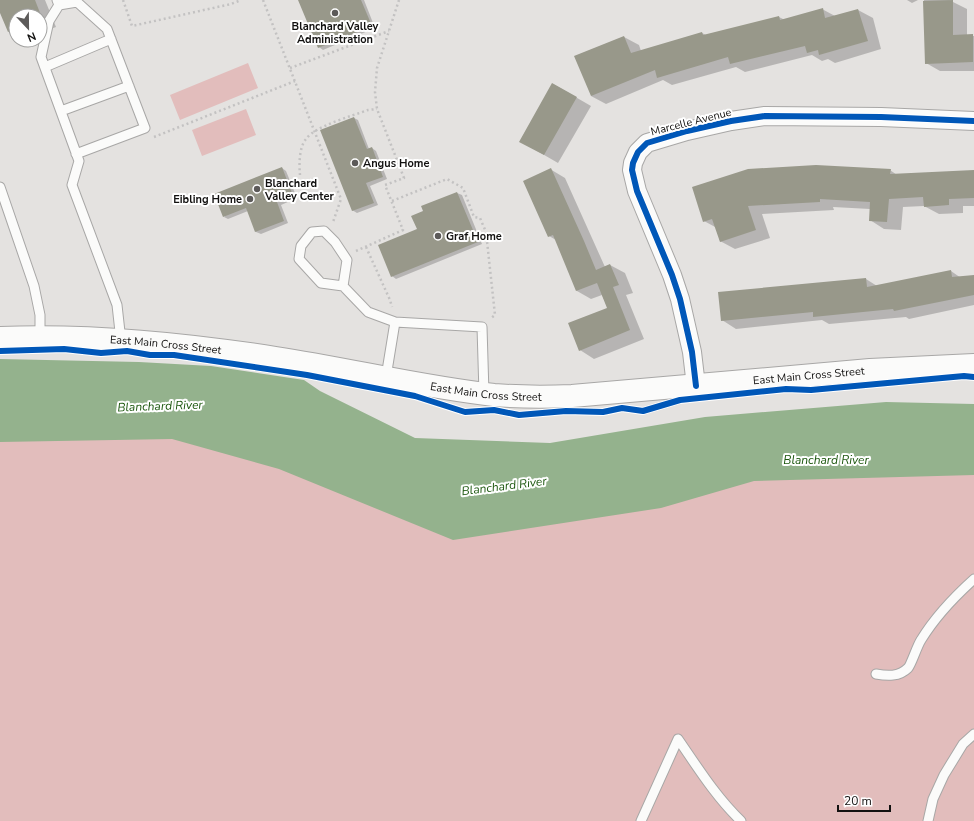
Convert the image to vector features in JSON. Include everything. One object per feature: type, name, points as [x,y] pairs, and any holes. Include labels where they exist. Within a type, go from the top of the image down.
[{"type":"main road","name":"East Main Cross Street","points":[[0,338],[121,341],[212,349],[277,358],[484,394],[533,397],[572,396],[870,370],[974,365]]},
{"type":"street","name":"Marcelle Avenue","points":[[696,386],[692,352],[680,299],[672,275],[637,191],[632,170],[633,163],[638,152],[647,143],[687,131],[731,121],[765,116],[881,117],[974,121]]},
{"type":"lane","points":[[76,154],[145,128],[107,29],[77,2],[58,3],[48,21],[41,57],[76,154],[79,161],[72,185],[117,304],[121,341]]},
{"type":"lane","points":[[45,67],[111,40]]},
{"type":"lane","points":[[61,111],[129,86]]},
{"type":"lane","points":[[0,187],[34,286],[40,315],[40,338]]},
{"type":"lane","points":[[343,286],[347,260],[345,256],[324,231],[312,232],[301,246],[299,259],[321,283],[343,286],[368,312],[395,322],[482,327],[484,394]]},
{"type":"lane","points":[[386,377],[395,322]]},
{"type":"lane","points":[[876,674],[889,677],[900,673],[909,667],[920,641],[927,631],[960,591],[974,579]]},
{"type":"lane","points":[[928,821],[933,799],[944,775],[963,744],[974,734]]},
{"type":"lane","points":[[641,821],[678,739],[716,795],[741,821]]},
{"type":"path","points":[[123,0],[132,26],[231,4],[241,0]]},
{"type":"path","points":[[263,0],[341,199],[329,236]]},
{"type":"path","points":[[345,256],[403,230],[385,185],[404,178],[377,109],[375,92],[377,68],[399,0]]},
{"type":"path","points":[[290,68],[390,30]]},
{"type":"path","points":[[145,128],[155,137],[295,81]]},
{"type":"path","points":[[300,175],[299,161],[305,140],[314,131],[368,110],[377,109]]},
{"type":"path","points":[[392,202],[447,179],[462,188],[474,217],[480,218],[486,232],[495,315],[482,327]]},
{"type":"path","points":[[366,247],[390,300],[395,322]]},
{"type":"shaded area","points":[[248,63],[258,88],[180,120],[170,95]]},
{"type":"shaded area","points":[[246,109],[256,135],[202,156],[192,130]]},
{"type":"shaded area","points":[[209,404],[452,492],[974,460],[974,821],[0,821],[0,413]]},
{"type":"water","name":"Blanchard River","points":[[0,359],[139,362],[211,366],[304,380],[320,391],[415,438],[550,443],[705,417],[886,402],[974,404],[974,475],[754,481],[661,508],[453,540],[279,469],[172,439],[0,442]]},
{"type":"building","points":[[0,0],[35,0],[38,8],[8,8],[8,32],[0,13]]},
{"type":"building","name":"Blanchard Valley Administration","points":[[298,0],[361,0],[372,26],[318,48]]},
{"type":"building","points":[[953,0],[953,35],[973,34],[973,62],[925,64],[923,1]]},
{"type":"building","points":[[823,8],[825,18],[858,9],[868,41],[819,55],[818,50],[807,53],[805,46],[730,64],[728,57],[657,78],[655,70],[591,96],[574,56],[624,36],[631,53],[702,32],[703,35],[779,16],[780,20]]},
{"type":"building","points":[[552,83],[577,97],[544,155],[519,142]]},
{"type":"building","name":"Angus Home","points":[[354,117],[367,149],[372,147],[383,177],[366,183],[374,203],[352,211],[320,130]]},
{"type":"building","points":[[816,165],[891,169],[890,174],[974,170],[974,198],[949,199],[949,205],[924,207],[923,197],[889,199],[887,222],[869,221],[870,202],[820,199],[820,202],[748,206],[756,230],[720,242],[712,219],[703,222],[692,187],[748,169]]},
{"type":"building","name":"Eibling Home","points":[[282,167],[293,196],[277,202],[284,221],[255,232],[246,208],[223,217],[214,194]]},
{"type":"building","points":[[551,168],[596,270],[610,264],[619,285],[613,287],[630,330],[579,351],[568,323],[607,308],[597,283],[576,291],[553,235],[548,237],[523,181]]},
{"type":"building","name":"Graf Home","points":[[457,192],[478,242],[391,277],[378,245],[417,229],[411,216],[423,211],[421,206]]},
{"type":"building","points":[[951,270],[952,277],[974,275],[974,295],[894,311],[893,309],[813,317],[813,312],[721,321],[718,292],[866,278],[867,287]]},
{"type":"cycle path","points":[[696,386],[692,352],[680,299],[672,275],[637,191],[632,170],[633,163],[638,152],[647,143],[687,131],[731,121],[765,116],[881,117],[974,121]]},
{"type":"cycle path","points":[[0,351],[64,349],[101,353],[127,351],[150,355],[174,355],[307,375],[415,396],[465,412],[494,410],[519,415],[566,411],[603,412],[622,408],[643,411],[680,400],[786,389],[811,390],[964,376],[974,377]]},
{"type":"place","name":"Blanchard Valley Administration","points":[[335,13]]},
{"type":"place","name":"Angus Home","points":[[355,163]]},
{"type":"place","name":"Blanchard Valley Center","points":[[257,189]]},
{"type":"place","name":"Eibling Home","points":[[250,199]]},
{"type":"place","name":"Graf Home","points":[[438,236]]}]
